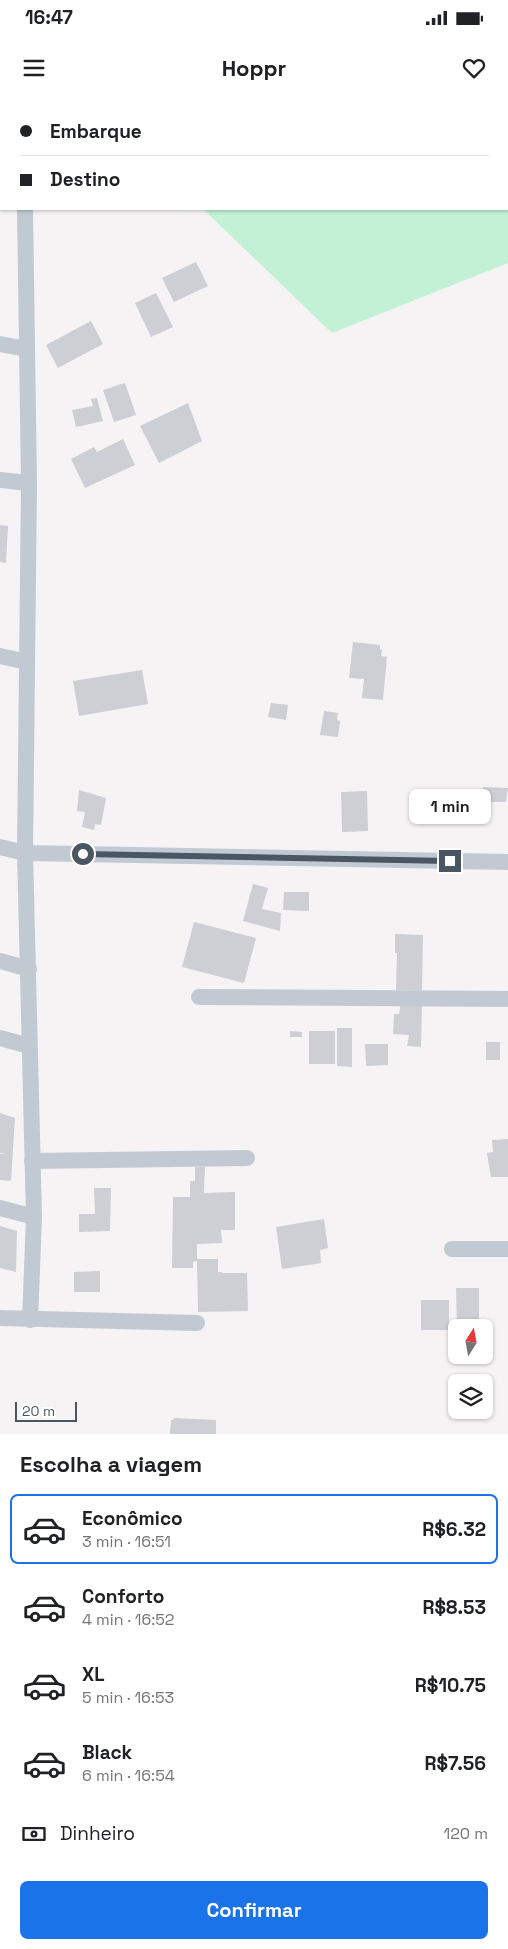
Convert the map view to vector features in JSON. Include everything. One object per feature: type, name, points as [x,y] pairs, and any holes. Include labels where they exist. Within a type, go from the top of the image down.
[{"type":"street","points":[[25,210],[29,484],[25,853],[34,1217],[30,1320]]},
{"type":"street","points":[[0,344],[27,349]]},
{"type":"street","points":[[0,480],[29,484]]},
{"type":"street","points":[[0,656],[27,662]]},
{"type":"street","points":[[0,847],[25,853],[508,862]]},
{"type":"street","points":[[0,961],[29,969]]},
{"type":"street","points":[[199,997],[508,999]]},
{"type":"street","points":[[0,1038],[29,1046]]},
{"type":"street","points":[[32,1161],[247,1158]]},
{"type":"street","points":[[0,1208],[34,1217]]},
{"type":"street","points":[[452,1248],[508,1249]]},
{"type":"street","points":[[0,1318],[197,1323]]},
{"type":"green space","points":[[204,210],[508,210],[508,263],[332,333]]},
{"type":"building","points":[[196,262],[208,286],[174,302],[162,278]]},
{"type":"building","points":[[156,293],[173,327],[151,337],[135,303]]},
{"type":"building","points":[[91,321],[103,344],[58,368],[46,345]]},
{"type":"building","points":[[125,383],[136,415],[114,422],[103,390]]},
{"type":"building","points":[[97,398],[103,421],[76,427],[72,410],[93,406],[91,399]]},
{"type":"building","points":[[188,403],[202,441],[159,463],[140,426]]},
{"type":"building","points":[[123,439],[135,465],[85,488],[71,459],[94,447],[97,452]]},
{"type":"building","points":[[0,525],[8,526],[6,563],[0,562]]},
{"type":"building","points":[[353,642],[380,645],[382,650],[381,656],[387,657],[383,700],[362,698],[364,679],[349,678]]},
{"type":"building","points":[[142,670],[148,704],[79,716],[73,681]]},
{"type":"building","points":[[271,703],[288,705],[286,720],[268,717]]},
{"type":"building","points":[[324,711],[338,713],[337,720],[340,721],[338,737],[320,735]]},
{"type":"building","points":[[483,787],[508,788],[506,802],[488,802],[488,798],[483,798]]},
{"type":"building","points":[[79,790],[106,798],[101,825],[95,824],[94,830],[82,827],[85,812],[77,811]]},
{"type":"building","points":[[367,791],[368,831],[342,832],[341,792]]},
{"type":"building","points":[[253,884],[268,888],[262,909],[281,913],[280,931],[243,921]]},
{"type":"building","points":[[284,892],[309,892],[309,911],[283,910]]},
{"type":"building","points":[[194,922],[256,938],[244,983],[182,967]]},
{"type":"building","points":[[395,934],[423,935],[422,991],[396,990],[397,953],[395,953]]},
{"type":"building","points":[[401,1002],[422,1004],[421,1047],[407,1046],[409,1035],[393,1034],[394,1014],[399,1014]]},
{"type":"building","points":[[337,1028],[352,1028],[352,1067],[337,1066]]},
{"type":"building","points":[[290,1031],[302,1032],[302,1037],[290,1037]]},
{"type":"building","points":[[309,1031],[335,1031],[335,1064],[309,1064]]},
{"type":"building","points":[[486,1042],[500,1042],[500,1060],[486,1060]]},
{"type":"building","points":[[365,1044],[388,1044],[388,1065],[366,1066]]},
{"type":"building","points":[[0,1113],[15,1118],[11,1181],[0,1180],[0,1154],[6,1154],[0,1153]]},
{"type":"building","points":[[508,1139],[508,1177],[491,1177],[487,1153],[493,1152],[492,1140]]},
{"type":"building","points":[[195,1167],[205,1167],[204,1193],[235,1192],[235,1230],[221,1230],[222,1243],[197,1244],[197,1259],[218,1259],[218,1272],[247,1273],[248,1311],[198,1312],[197,1261],[193,1262],[193,1268],[172,1268],[173,1197],[190,1197],[190,1181],[195,1181]]},
{"type":"building","points":[[94,1188],[111,1188],[110,1231],[79,1232],[79,1214],[95,1214]]},
{"type":"building","points":[[324,1219],[328,1248],[320,1250],[321,1263],[282,1269],[276,1227]]},
{"type":"building","points":[[0,1226],[17,1231],[16,1272],[0,1268]]},
{"type":"building","points":[[100,1271],[100,1292],[74,1292],[74,1272]]},
{"type":"building","points":[[456,1288],[479,1288],[479,1319],[457,1319]]},
{"type":"building","points":[[421,1300],[449,1300],[448,1330],[421,1330]]},
{"type":"building","points":[[174,1418],[216,1420],[216,1434],[170,1434],[171,1420]]},
{"type":"route","points":[[83,854],[450,861]]}]
